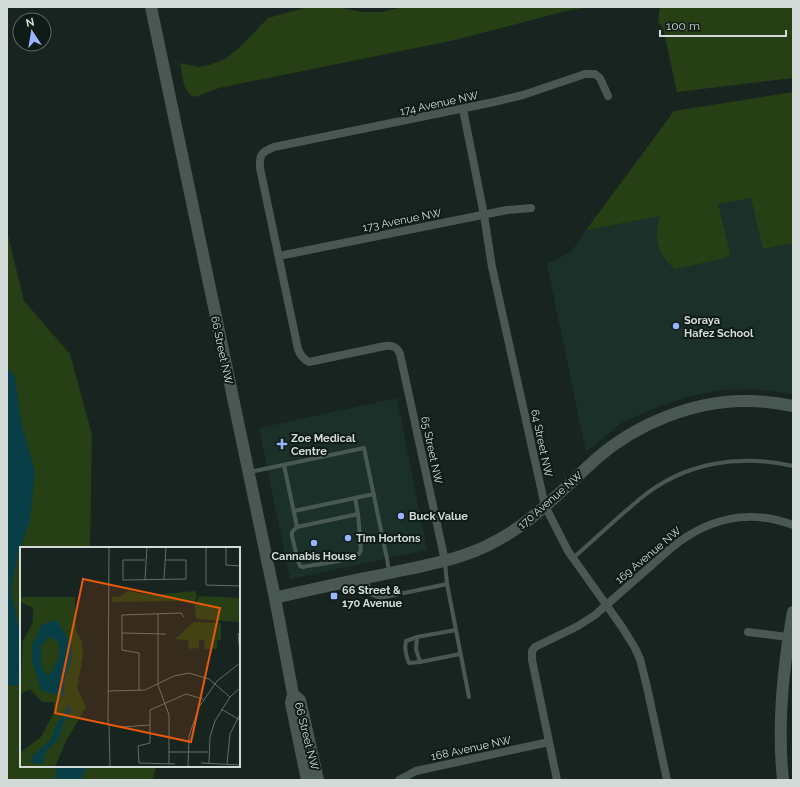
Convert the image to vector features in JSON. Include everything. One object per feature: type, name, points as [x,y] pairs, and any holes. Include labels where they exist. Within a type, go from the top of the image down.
[{"type":"main road","name":"66 Street NW","points":[[151,7],[275,598],[293,694],[291,703],[307,780]]},
{"type":"main road","name":"170 Avenue NW","points":[[275,598],[445,561],[463,556],[496,541],[523,524],[545,506],[609,448],[639,430],[672,415],[689,409],[728,402],[748,401],[793,406]]},
{"type":"main road","points":[[783,780],[781,726],[784,666],[793,612]]},
{"type":"main road","name":"66 Street NW","points":[[293,694],[300,700],[318,780]]},
{"type":"street","name":"174 Avenue NW","points":[[279,256],[259,161],[261,155],[267,150],[274,147],[463,109],[523,95],[586,74],[596,74],[600,78],[608,96]]},
{"type":"street","name":"64 Street NW","points":[[463,109],[484,215],[492,267],[545,506],[573,558],[629,637],[640,659],[667,780]]},
{"type":"street","name":"173 Avenue NW","points":[[279,256],[507,210],[531,208]]},
{"type":"street","name":"65 Street NW","points":[[279,256],[298,349],[304,360],[309,362],[316,361],[384,346],[394,346],[398,349],[445,561]]},
{"type":"street","name":"169 Avenue NW","points":[[549,742],[532,660],[532,651],[538,644],[578,626],[606,605],[682,539],[711,523],[727,519],[746,517],[776,520],[793,525]]},
{"type":"street","points":[[748,632],[788,637]]},
{"type":"street","points":[[549,742],[557,780]]},
{"type":"street","name":"168 Avenue NW","points":[[399,780],[416,771],[549,742]]},
{"type":"lane","points":[[248,472],[364,448],[389,573]]},
{"type":"lane","points":[[573,558],[642,497],[674,477],[693,468],[722,462],[743,460],[765,461],[793,466]]},
{"type":"lane","points":[[284,465],[297,527]]},
{"type":"lane","points":[[294,511],[374,494]]},
{"type":"lane","points":[[355,498],[358,514],[361,550],[359,554],[355,557],[303,567],[300,566],[292,536],[292,532],[297,527],[358,514]]},
{"type":"lane","points":[[445,561],[446,584],[469,697]]},
{"type":"lane","points":[[365,578],[372,595],[380,598],[446,584]]},
{"type":"lane","points":[[456,630],[417,637],[406,641],[404,647],[406,658],[410,663],[460,654]]},
{"type":"lane","points":[[417,637],[416,650],[420,662]]},
{"type":"shaded area","name":"Soraya Hafez School","points":[[793,189],[793,394],[755,389],[724,390],[690,396],[657,407],[620,424],[586,452],[547,264],[571,252],[586,230]]},
{"type":"shaded area","points":[[397,398],[427,550],[290,579],[259,428]]},
{"type":"green space","points":[[308,7],[336,7],[362,12],[381,12],[403,7],[591,7],[566,11],[455,40],[219,88],[195,97],[185,88],[180,63],[199,67],[225,59],[238,49],[268,18]]},
{"type":"green space","points":[[660,7],[793,7],[793,78],[677,92],[663,28],[658,22]]},
{"type":"green space","points":[[793,92],[793,243],[763,249],[751,198],[718,204],[730,253],[726,258],[675,269],[664,258],[658,245],[657,231],[660,216],[586,230],[674,111]]},
{"type":"green space","points":[[7,231],[24,301],[70,354],[92,435],[90,547],[20,547],[20,767],[156,767],[153,780],[7,780]]},
{"type":"water","points":[[7,367],[15,377],[22,426],[35,472],[30,521],[18,553],[11,591],[20,633],[20,686],[7,685]]},
{"type":"water","points":[[57,767],[87,767],[81,780],[55,780]]},
{"type":"place","name":"Soraya Hafez School","points":[[676,326]]},
{"type":"place","name":"Zoe Medical Centre","points":[[282,444]]},
{"type":"place","name":"Buck Value","points":[[401,516]]},
{"type":"place","name":"Tim Hortons","points":[[348,538]]},
{"type":"place","name":"Cannabis House","points":[[314,543]]},
{"type":"place","name":"66 Street & 170 Avenue","points":[[334,596]]}]
